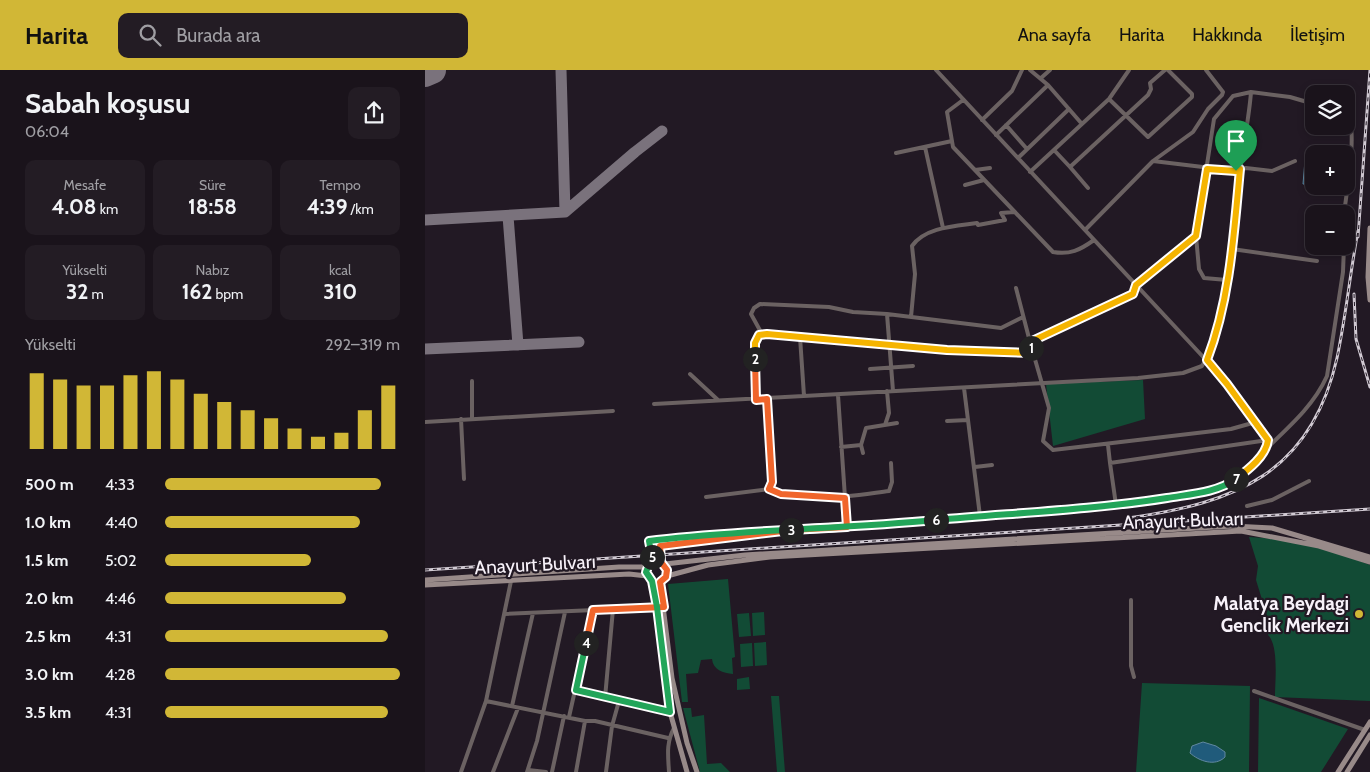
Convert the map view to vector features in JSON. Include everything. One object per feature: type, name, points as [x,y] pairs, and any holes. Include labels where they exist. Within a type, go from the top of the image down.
[{"type":"main road","points":[[1370,228],[1370,300]]},
{"type":"main road","name":"Anayurt Bulvarı","points":[[663,563],[745,555],[1238,526],[1273,528],[1370,557]]},
{"type":"main road","name":"Anayurt Bulvarı","points":[[667,576],[708,565],[770,556],[1241,531],[1319,546],[1370,562]]},
{"type":"main road","points":[[652,581],[660,582],[667,576],[663,563],[648,565],[647,576],[652,581],[657,607],[670,712],[687,772]]},
{"type":"main road","name":"Anayurt Bulvarı","points":[[425,580],[648,565]]},
{"type":"main road","name":"Anayurt Bulvarı","points":[[425,585],[629,574],[647,576]]},
{"type":"main road","points":[[660,582],[672,678],[687,743],[697,772]]},
{"type":"main road","points":[[1338,772],[1370,722]]},
{"type":"main road","points":[[1347,772],[1370,735]]},
{"type":"street","points":[[936,70],[1207,360],[1256,422],[1268,440],[1267,448]]},
{"type":"street","points":[[982,120],[1012,91],[1022,70]]},
{"type":"street","points":[[1030,70],[1048,85],[1082,124]]},
{"type":"street","points":[[1041,78],[1050,70]]},
{"type":"street","points":[[1030,172],[1109,99],[1129,70]]},
{"type":"street","points":[[1070,167],[1106,136],[1108,131],[1125,115],[1148,95],[1151,89],[1150,83],[1166,70],[1192,94],[1192,98],[1147,137],[1125,115],[1109,99]]},
{"type":"street","points":[[1085,230],[1153,161],[1193,132],[1208,109],[1222,95],[1223,92],[1206,70]]},
{"type":"street","points":[[996,135],[1048,85]]},
{"type":"street","points":[[654,404],[1138,378],[1183,373],[1202,366],[1207,360],[1218,330],[1227,280],[1240,169],[1249,123],[1251,92]]},
{"type":"street","points":[[1227,280],[1204,278],[1199,269],[1196,236],[1214,119],[1233,96],[1251,92],[1290,97],[1305,101]]},
{"type":"street","points":[[963,100],[947,112],[953,147],[1053,252],[1064,254],[1079,251],[1094,240]]},
{"type":"street","points":[[1018,158],[1069,109]]},
{"type":"street","points":[[1007,125],[1027,149]]},
{"type":"street","points":[[1345,205],[1352,135]]},
{"type":"street","points":[[896,153],[952,141]]},
{"type":"street","points":[[925,147],[943,228]]},
{"type":"street","points":[[1054,150],[1088,188]]},
{"type":"street","points":[[1153,161],[1236,171],[1240,169],[1271,171],[1295,161]]},
{"type":"street","points":[[975,170],[990,168]]},
{"type":"street","points":[[965,185],[984,180]]},
{"type":"street","points":[[911,318],[915,274],[912,246],[918,238],[943,228],[1005,220],[1001,213],[1014,212]]},
{"type":"street","points":[[1030,342],[1133,294],[1136,285],[1196,236]]},
{"type":"street","points":[[1232,249],[1317,261]]},
{"type":"street","points":[[660,546],[765,532],[1116,505],[1225,487],[1247,469],[1295,422],[1322,387],[1327,376],[1343,272],[1343,255]]},
{"type":"street","points":[[1016,288],[1040,382],[1049,408],[1043,436],[1046,446],[1053,450],[1231,429],[1256,422]]},
{"type":"street","points":[[762,334],[751,314],[754,308],[760,304],[829,307],[853,312],[887,314],[1001,328],[1023,317]]},
{"type":"street","points":[[887,314],[893,391]]},
{"type":"street","points":[[756,400],[755,343],[759,335],[762,334],[889,343],[947,350],[1033,353]]},
{"type":"street","points":[[800,337],[804,396]]},
{"type":"street","points":[[870,370],[913,366]]},
{"type":"street","points":[[690,374],[718,400]]},
{"type":"street","points":[[472,382],[472,418]]},
{"type":"street","points":[[964,388],[980,516]]},
{"type":"street","points":[[885,425],[889,413],[887,391]]},
{"type":"street","points":[[838,395],[847,527]]},
{"type":"street","points":[[767,399],[772,482],[769,489]]},
{"type":"street","points":[[425,422],[613,411]]},
{"type":"street","points":[[461,419],[464,479]]},
{"type":"street","points":[[947,421],[968,420]]},
{"type":"street","points":[[863,453],[861,445],[866,428],[897,422]]},
{"type":"street","points":[[1110,463],[1268,440]]},
{"type":"street","points":[[841,448],[861,445]]},
{"type":"street","points":[[1108,445],[1116,505]]},
{"type":"street","points":[[706,497],[769,489],[781,494],[845,498],[889,491],[892,482],[891,463]]},
{"type":"street","points":[[975,467],[992,465]]},
{"type":"street","points":[[1247,506],[1272,500],[1309,481]]},
{"type":"street","points":[[648,565],[652,555],[649,541],[733,531],[765,532]]},
{"type":"street","points":[[657,540],[663,563]]},
{"type":"street","points":[[461,772],[487,701],[511,581]]},
{"type":"street","points":[[1131,600],[1131,666],[1134,677]]},
{"type":"street","points":[[505,614],[664,607]]},
{"type":"street","points":[[605,698],[613,609]]},
{"type":"street","points":[[569,718],[593,610]]},
{"type":"street","points":[[546,772],[528,771],[544,712],[565,612]]},
{"type":"street","points":[[512,706],[533,613]]},
{"type":"street","points":[[576,690],[670,712]]},
{"type":"street","points":[[1253,691],[1365,730]]},
{"type":"street","points":[[487,701],[585,721],[595,721],[668,738]]},
{"type":"street","points":[[605,772],[612,726],[619,701]]},
{"type":"street","points":[[493,772],[518,708]]},
{"type":"street","points":[[552,772],[564,716]]},
{"type":"street","points":[[576,772],[585,721]]},
{"type":"street","points":[[669,772],[668,738],[674,728]]},
{"type":"green space","points":[[1143,380],[1145,419],[1053,446],[1046,384]]},
{"type":"green space","points":[[1249,537],[1281,540],[1311,546],[1370,565],[1370,701],[1275,697],[1276,664],[1274,647],[1268,635],[1268,619],[1256,580],[1258,566]]},
{"type":"green space","points":[[728,579],[735,657],[732,658],[733,674],[716,668],[712,659],[701,660],[698,673],[686,674],[688,702],[682,702],[668,584]]},
{"type":"green space","points":[[764,612],[765,635],[753,636],[752,613]]},
{"type":"green space","points":[[749,613],[751,636],[739,637],[737,614]]},
{"type":"green space","points":[[766,642],[767,665],[755,666],[754,643]]},
{"type":"green space","points":[[752,643],[753,666],[741,667],[740,644]]},
{"type":"green space","points":[[749,677],[750,689],[737,690],[737,679]]},
{"type":"green space","points":[[1142,683],[1250,686],[1249,772],[1136,772]]},
{"type":"green space","points":[[771,696],[779,696],[785,772],[777,772]]},
{"type":"green space","points":[[1259,698],[1348,729],[1321,772],[1258,772]]},
{"type":"green space","points":[[683,708],[691,708],[692,717],[704,715],[707,764],[721,763],[730,772],[700,772]]},
{"type":"water","points":[[1305,160],[1305,184],[1303,184]]},
{"type":"water","points":[[1203,742],[1216,746],[1225,752],[1225,757],[1217,762],[1207,762],[1190,753],[1192,746]]},
{"type":"taxiway","points":[[561,70],[565,212]]},
{"type":"taxiway","points":[[425,220],[565,212],[662,131]]},
{"type":"taxiway","points":[[508,216],[518,345]]},
{"type":"taxiway","points":[[425,349],[579,342]]},
{"type":"runway","points":[[425,73],[432,70]]},
{"type":"railway","points":[[1358,237],[1370,70]]},
{"type":"railway","points":[[1128,518],[1167,512],[1202,503],[1234,491],[1263,476],[1288,456],[1308,430],[1325,398],[1337,358],[1358,231]]},
{"type":"railway","points":[[1354,294],[1356,339],[1370,387]]},
{"type":"railway","points":[[425,570],[1370,509]]},
{"type":"place","name":"Malatya Beydagi Genclik Merkezi","points":[[1359,614]]},
{"type":"route","points":[[1236,171],[1207,169],[1196,236],[1136,285],[1133,294],[1030,342],[1033,353],[947,350],[889,343],[759,335],[755,343],[756,400],[767,399],[772,482],[769,489],[781,494],[845,498],[847,527],[765,532],[707,542],[660,546],[661,562],[666,566],[667,570],[666,577],[660,582],[664,607],[657,607],[593,610],[576,690],[670,712],[657,607],[652,581],[646,575],[646,569],[652,555],[649,541],[733,531],[765,532],[833,527],[847,527],[1116,505],[1225,487],[1240,476],[1261,456],[1267,448],[1268,440],[1207,360],[1218,330],[1232,249],[1240,169],[1236,171]]}]
